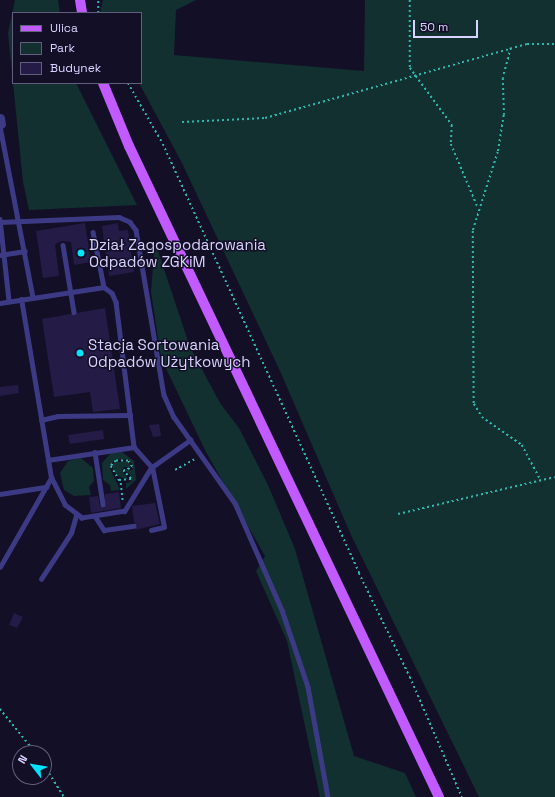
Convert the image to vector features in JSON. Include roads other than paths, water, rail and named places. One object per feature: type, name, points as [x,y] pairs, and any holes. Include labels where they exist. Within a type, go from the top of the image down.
[{"type":"main road","points":[[80,0],[82,12]]},
{"type":"main road","points":[[103,84],[136,159],[439,797]]},
{"type":"lane","points":[[0,123],[34,297]]},
{"type":"lane","points":[[9,301],[1,255],[0,221],[119,217],[130,222],[136,230],[158,377],[174,417],[202,454],[235,503],[293,637],[308,688],[328,797]]},
{"type":"lane","points":[[93,232],[104,287]]},
{"type":"lane","points":[[63,245],[74,312]]},
{"type":"lane","points":[[1,255],[25,251]]},
{"type":"lane","points":[[0,303],[104,287],[112,292],[116,302],[134,447],[152,467],[164,527],[151,530]]},
{"type":"lane","points":[[21,299],[51,478],[65,505],[76,516],[82,518],[125,512],[152,467],[190,440]]},
{"type":"lane","points":[[41,420],[130,415]]},
{"type":"lane","points":[[48,460],[134,447]]},
{"type":"lane","points":[[95,452],[103,504]]},
{"type":"lane","points":[[0,567],[51,478]]},
{"type":"lane","points":[[0,494],[46,487]]},
{"type":"lane","points":[[41,580],[71,533],[76,516]]},
{"type":"lane","points":[[95,516],[104,530],[134,526]]},
{"type":"place","name":"Dział Zagospodarowania Odpadów ZGKiM","points":[[81,253]]},
{"type":"place","name":"Stacja Sortowania Odpadów Użytkowych","points":[[80,353]]}]
